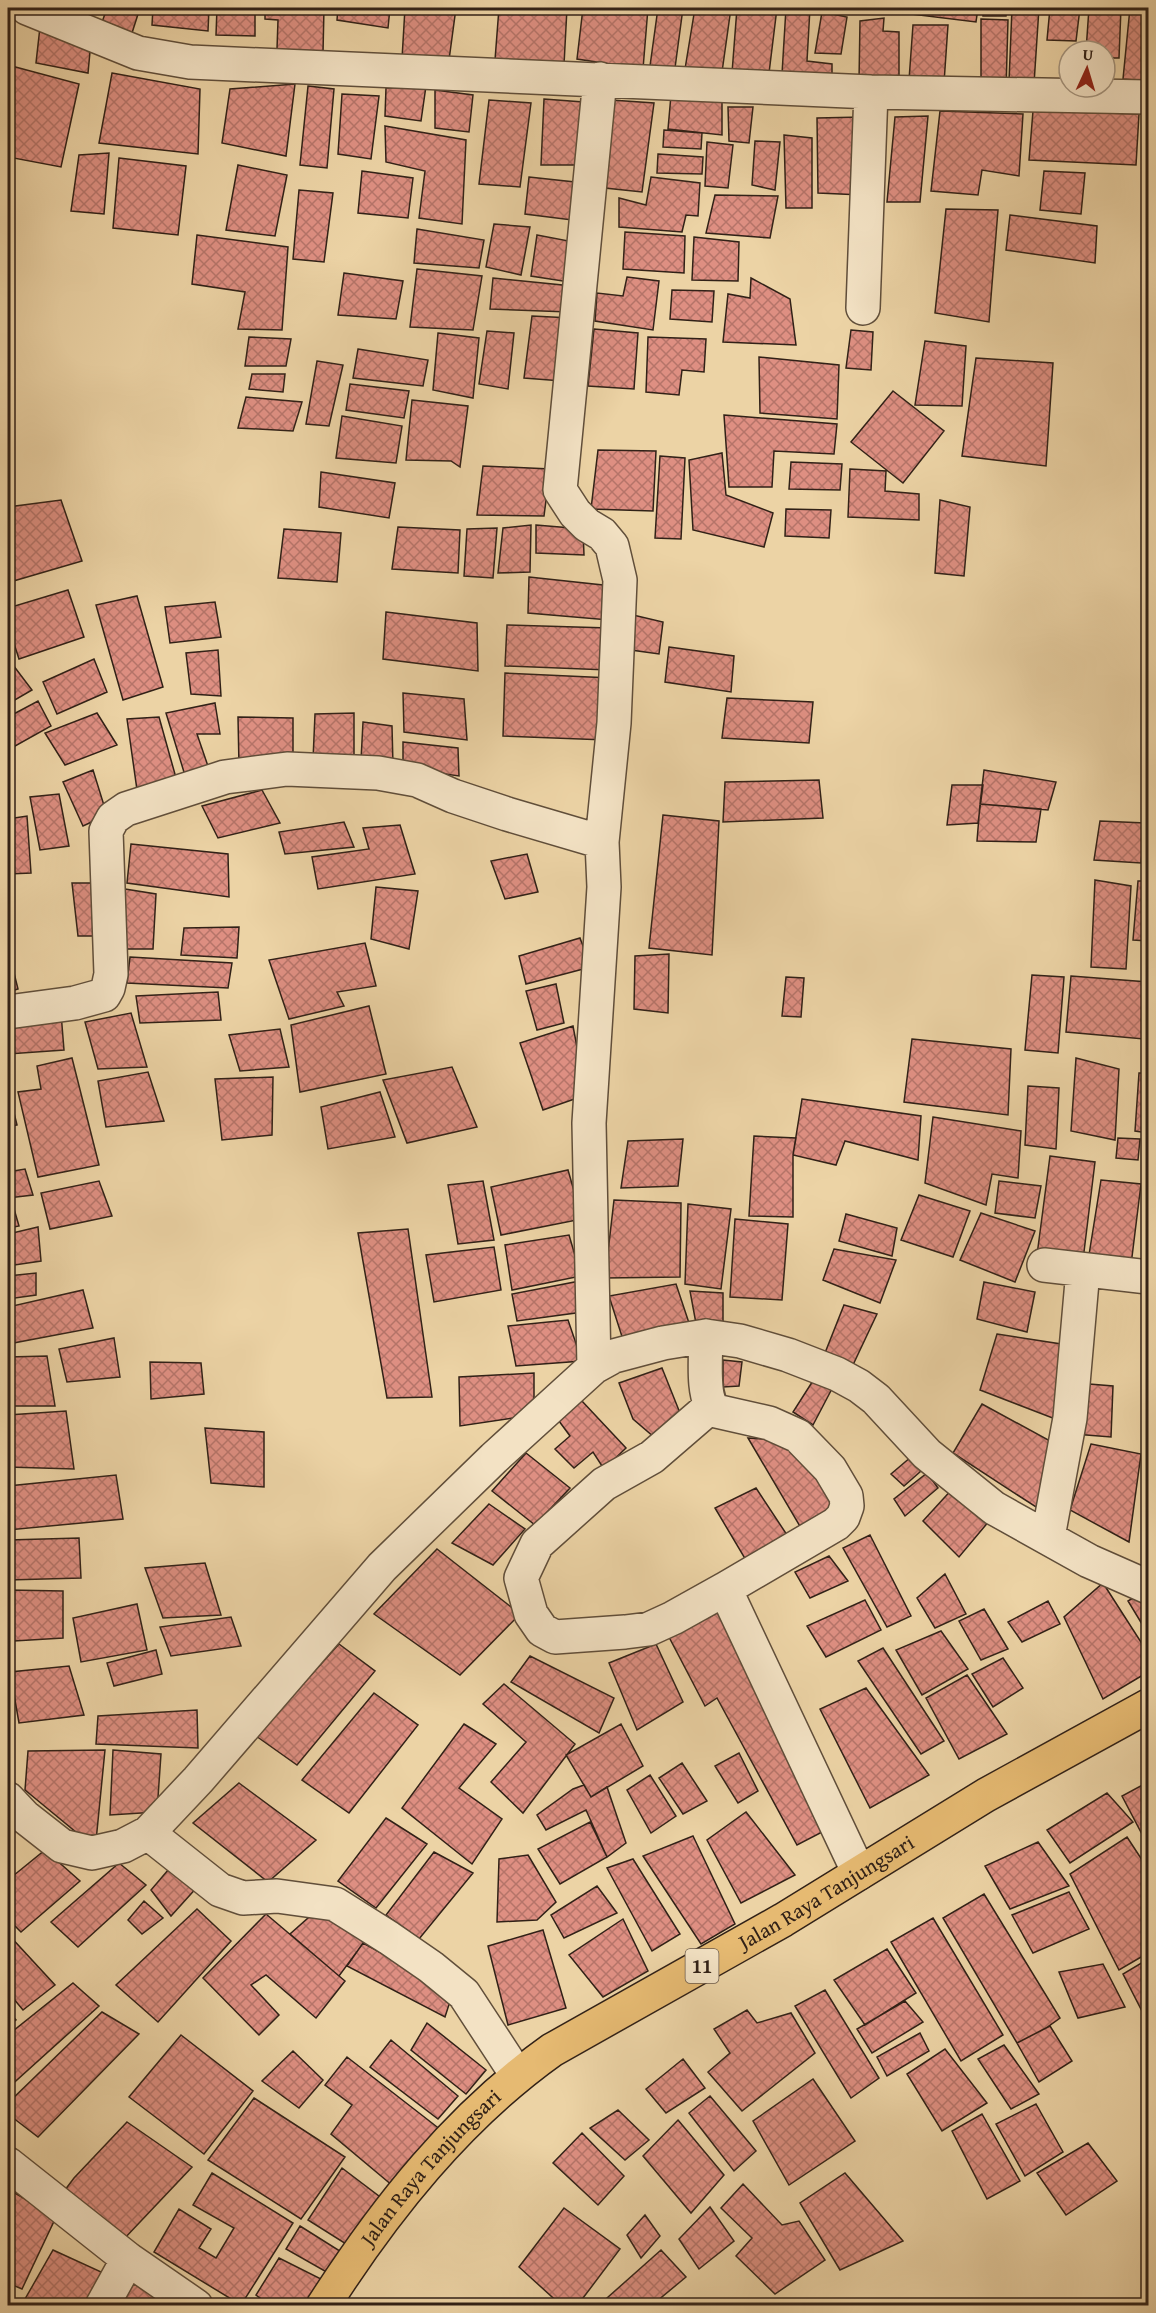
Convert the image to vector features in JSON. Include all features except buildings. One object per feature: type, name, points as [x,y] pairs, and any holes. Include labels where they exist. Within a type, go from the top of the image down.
[{"type":"highway","name":"Jalan Raya Tanjungsari","points":[[323,2306],[350,2264],[420,2172],[460,2129],[517,2075],[552,2050],[783,1920],[986,1795],[1149,1706]]},
{"type":"street","points":[[27,8],[89,20],[138,53],[190,62],[871,92],[1149,97]]},
{"type":"street","points":[[594,1367],[589,1123],[604,887],[602,842],[614,723],[621,580],[612,546],[602,534],[586,525],[574,513],[560,490],[600,79]]},
{"type":"street","points":[[863,308],[871,92]]},
{"type":"street","points":[[8,1012],[75,1003],[104,995],[111,974],[106,831],[113,818],[126,809],[225,777],[287,769],[378,773],[417,780],[496,810],[602,842]]},
{"type":"street","points":[[1044,1265],[1149,1276]]},
{"type":"street","points":[[1048,1537],[1070,1418],[1083,1270]]},
{"type":"street","points":[[706,1336],[707,1395],[710,1407],[716,1411],[769,1423],[798,1436],[830,1469],[846,1496],[847,1506],[843,1517],[836,1524],[725,1589],[649,1629],[555,1637],[542,1630],[531,1614],[521,1578],[537,1545],[604,1484],[652,1457],[710,1407]]},
{"type":"street","points":[[8,1799],[25,1817],[62,1846],[92,1853],[123,1846],[148,1833],[198,1780],[382,1567],[494,1458],[594,1367],[614,1356],[663,1343],[706,1336],[740,1341],[788,1355],[837,1374],[876,1399],[927,1454],[986,1501],[1089,1560],[1149,1587]]},
{"type":"street","points":[[725,1589],[859,1873]]},
{"type":"street","points":[[148,1833],[219,1890],[243,1898],[277,1896],[334,1904],[389,1938],[431,1967],[464,1994],[517,2075]]},
{"type":"street","points":[[8,2164],[128,2259],[196,2306]]},
{"type":"street","points":[[102,2306],[128,2259]]}]
